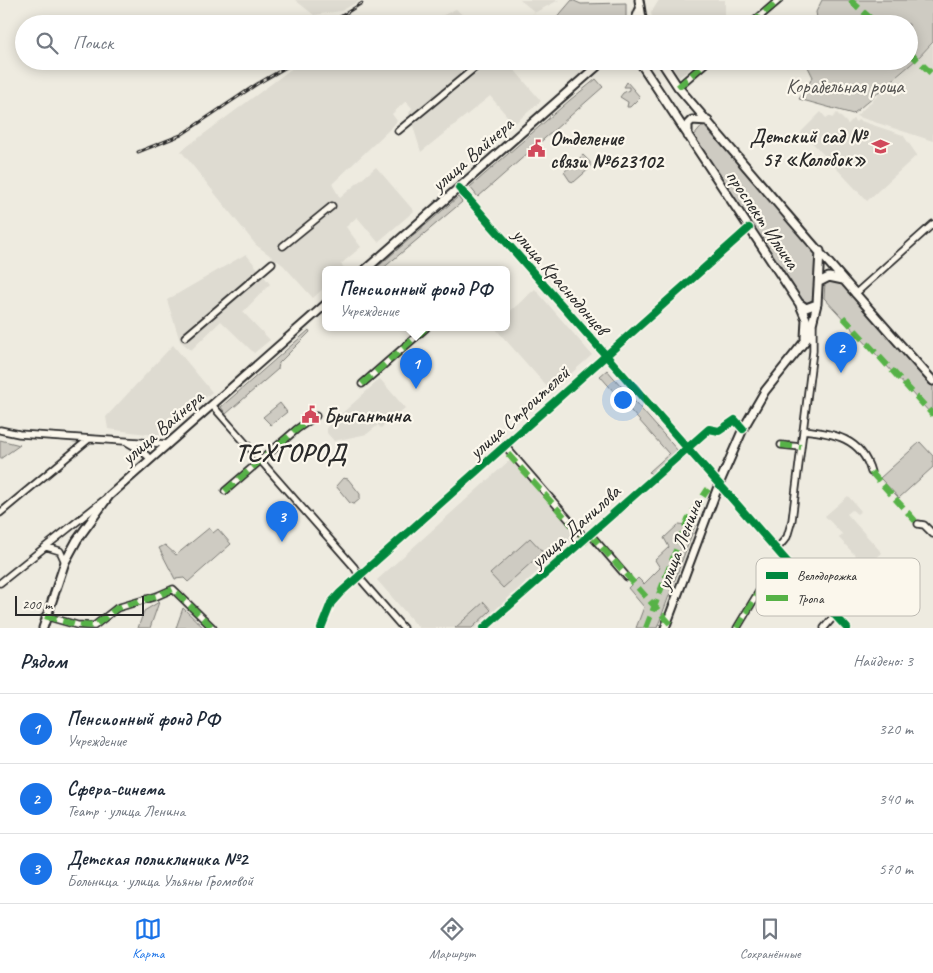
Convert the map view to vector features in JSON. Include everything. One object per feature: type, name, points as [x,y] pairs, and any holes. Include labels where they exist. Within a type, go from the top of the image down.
[{"type":"main road","points":[[639,0],[641,15]]},
{"type":"main road","points":[[638,15],[640,11]]},
{"type":"main road","name":"улица Вайнера","points":[[370,266],[594,70]]},
{"type":"main road","name":"проспект Ильича","points":[[645,70],[799,303]]},
{"type":"main road","name":"проспект Ильича","points":[[663,70],[820,251],[854,294],[933,381]]},
{"type":"main road","name":"проспект Ильича","points":[[667,70],[676,84]]},
{"type":"main road","points":[[688,136],[688,124],[692,120],[708,121]]},
{"type":"main road","name":"улица Ленина","points":[[665,628],[719,484],[743,429],[765,391],[804,345],[813,324],[817,304],[820,251]]},
{"type":"main road","name":"проспект Ильича","points":[[819,282],[828,277],[844,280]]},
{"type":"main road","points":[[799,303],[806,308],[817,304]]},
{"type":"main road","points":[[799,303],[806,319],[804,345]]},
{"type":"main road","name":"улица Вайнера","points":[[43,628],[45,616],[65,562],[77,540],[109,496],[322,308]]},
{"type":"street","points":[[762,15],[779,0]]},
{"type":"street","points":[[398,131],[472,70]]},
{"type":"street","points":[[676,84],[695,70]]},
{"type":"street","name":"улица Краснодонцев","points":[[459,188],[783,558]]},
{"type":"street","points":[[283,246],[332,206]]},
{"type":"street","points":[[854,294],[933,224]]},
{"type":"street","name":"улица Строителей","points":[[321,628],[332,603],[360,576],[749,228]]},
{"type":"street","points":[[185,337],[272,263]]},
{"type":"street","name":"улица Ленина","points":[[776,550],[787,537],[792,520],[813,351],[813,324]]},
{"type":"street","points":[[362,384],[423,331]]},
{"type":"street","points":[[212,405],[354,567],[403,628]]},
{"type":"street","points":[[225,491],[297,429],[316,416]]},
{"type":"street","name":"улица Данилова","points":[[484,628],[709,429],[719,431],[735,420],[743,429]]},
{"type":"street","points":[[0,430],[19,434],[168,444]]},
{"type":"street","points":[[803,430],[839,435],[854,446],[869,462],[871,472]]},
{"type":"street","points":[[0,513],[89,439]]},
{"type":"street","points":[[125,442],[139,449],[151,459]]},
{"type":"street","points":[[781,444],[801,447]]},
{"type":"street","points":[[506,447],[627,577]]},
{"type":"street","name":"улица Вайнера","points":[[0,583],[109,496]]},
{"type":"street","points":[[918,524],[924,525],[933,534]]},
{"type":"street","points":[[47,547],[60,551],[65,562]]},
{"type":"street","points":[[45,616],[76,625],[94,626],[117,608],[173,589],[213,628]]},
{"type":"street","points":[[737,628],[756,596]]},
{"type":"street","points":[[824,628],[834,616]]},
{"type":"street","name":"улица Краснодонцев","points":[[836,616],[847,628]]},
{"type":"shaded area","points":[[295,0],[361,0],[341,11],[314,15]]},
{"type":"shaded area","points":[[520,0],[559,0],[532,14],[535,12]]},
{"type":"shaded area","points":[[659,0],[725,0],[725,15],[652,15]]},
{"type":"shaded area","points":[[456,9],[462,15],[444,15]]},
{"type":"shaded area","points":[[933,44],[933,141],[856,116],[905,70],[918,70],[918,58]]},
{"type":"shaded area","points":[[290,70],[515,70],[541,101],[514,124],[490,96],[421,152],[409,113],[412,108],[406,101],[392,114],[397,121],[392,127],[332,184],[340,198],[376,167],[414,211],[378,242],[357,217],[346,227],[361,247],[341,264],[343,266],[322,266],[322,290],[313,298],[283,265],[256,245],[181,151]]},
{"type":"shaded area","points":[[675,70],[688,70],[679,77]]},
{"type":"shaded area","points":[[821,112],[826,118],[829,116],[832,118],[837,113],[848,124],[853,119],[856,122],[858,120],[903,135],[917,155],[867,201],[808,138],[804,140],[801,132]]},
{"type":"shaded area","points":[[246,254],[270,284],[243,312],[270,340],[254,353],[221,321],[191,350],[180,341],[167,300]]},
{"type":"shaded area","points":[[535,289],[592,355],[551,391],[498,331],[510,331],[510,311]]},
{"type":"shaded area","points":[[173,345],[212,392],[162,436],[108,429],[106,417]]},
{"type":"shaded area","points":[[380,379],[405,408],[381,428],[378,425],[367,434],[334,441],[327,433],[327,427]]},
{"type":"shaded area","points":[[511,459],[579,534],[475,628],[419,628],[377,580]]},
{"type":"shaded area","points":[[848,496],[861,511],[857,514],[852,510],[847,514],[882,553],[876,558],[858,558],[839,538],[842,534],[825,516]]},
{"type":"green space","points":[[572,0],[581,4],[626,3],[626,15],[559,15]]},
{"type":"green space","name":"Корабельная роща","points":[[822,0],[933,0],[933,42],[918,58],[918,15],[816,15],[816,12]]},
{"type":"green space","name":"Корабельная роща","points":[[810,70],[904,70],[853,114],[799,99],[813,77]]},
{"type":"green space","points":[[596,79],[603,87],[478,197],[470,187]]},
{"type":"green space","points":[[627,82],[640,97],[630,107],[627,107],[628,102],[620,97],[629,90],[629,87],[624,87]]},
{"type":"green space","points":[[703,125],[817,254],[812,300],[804,304],[693,137]]},
{"type":"green space","points":[[583,155],[590,162],[590,168],[574,182],[570,181],[564,172]]},
{"type":"green space","points":[[458,197],[462,202],[386,266],[379,266]]},
{"type":"green space","points":[[830,279],[842,282],[933,384],[933,416],[824,298],[825,283]]},
{"type":"green space","points":[[309,330],[310,332],[279,363],[278,369],[226,414],[221,407]]},
{"type":"green space","points":[[607,370],[678,451],[653,476],[649,472],[669,454],[600,376]]},
{"type":"green space","points":[[280,403],[287,412],[271,425],[263,417]]},
{"type":"green space","points":[[0,440],[20,445],[0,459]]},
{"type":"green space","points":[[920,442],[933,456],[933,467],[899,498],[880,478]]},
{"type":"green space","points":[[343,478],[348,479],[360,494],[360,499],[354,504],[350,503],[336,486]]},
{"type":"green space","points":[[679,524],[695,526],[657,628],[636,628],[644,607],[628,588],[638,578],[644,584],[660,568],[655,560],[669,547],[664,538]]},
{"type":"green space","points":[[209,528],[213,533],[218,529],[231,544],[188,582],[184,578],[175,579],[159,548],[165,545],[176,555]]},
{"type":"green space","points":[[530,538],[543,552],[503,588],[490,574]]},
{"type":"green space","points":[[159,602],[150,628],[138,628],[144,611]]},
{"type":"green space","points":[[484,602],[491,610],[472,628],[455,628]]},
{"type":"green space","points":[[183,608],[204,628],[176,628]]},
{"type":"railway","points":[[343,15],[362,3]]},
{"type":"railway","points":[[138,152],[181,135],[281,70]]},
{"type":"marked path","points":[[762,15],[779,0]]},
{"type":"marked path","points":[[850,0],[867,15]]},
{"type":"marked path","points":[[918,61],[933,75]]},
{"type":"marked path","points":[[678,87],[698,70]]},
{"type":"marked path","points":[[843,317],[933,415]]},
{"type":"marked path","points":[[362,384],[423,331]]},
{"type":"marked path","points":[[225,491],[297,429],[316,416]]},
{"type":"marked path","points":[[781,445],[801,447]]},
{"type":"marked path","points":[[508,454],[590,545]]},
{"type":"marked path","points":[[871,472],[918,524]]},
{"type":"marked path","points":[[646,628],[688,519],[708,489]]},
{"type":"marked path","points":[[590,534],[674,628]]},
{"type":"marked path","points":[[45,616],[77,625],[94,626],[117,608],[173,589],[213,628]]},
{"type":"marked path","points":[[737,628],[756,596]]},
{"type":"cycle path","points":[[459,188],[784,558]]},
{"type":"cycle path","points":[[321,628],[331,603],[340,593],[749,228]]},
{"type":"cycle path","points":[[484,628],[709,429],[719,431],[735,420],[743,429]]},
{"type":"cycle path","points":[[836,616],[847,628]]},
{"type":"place","name":"Детский сад № 57 «Колобок»","points":[[880,147]]},
{"type":"place","name":"Отделение связи №623102","points":[[536,149]]},
{"type":"place","name":"Сфера-синема","points":[[841,373]]},
{"type":"place","name":"Пенсионный фонд РФ","points":[[416,389]]},
{"type":"place","name":"Бригантина","points":[[310,415]]},
{"type":"place","name":"Детская поликлиника №2","points":[[282,542]]},
{"type":"district","name":"ТЕХГОРОД","points":[[291,452]]}]
